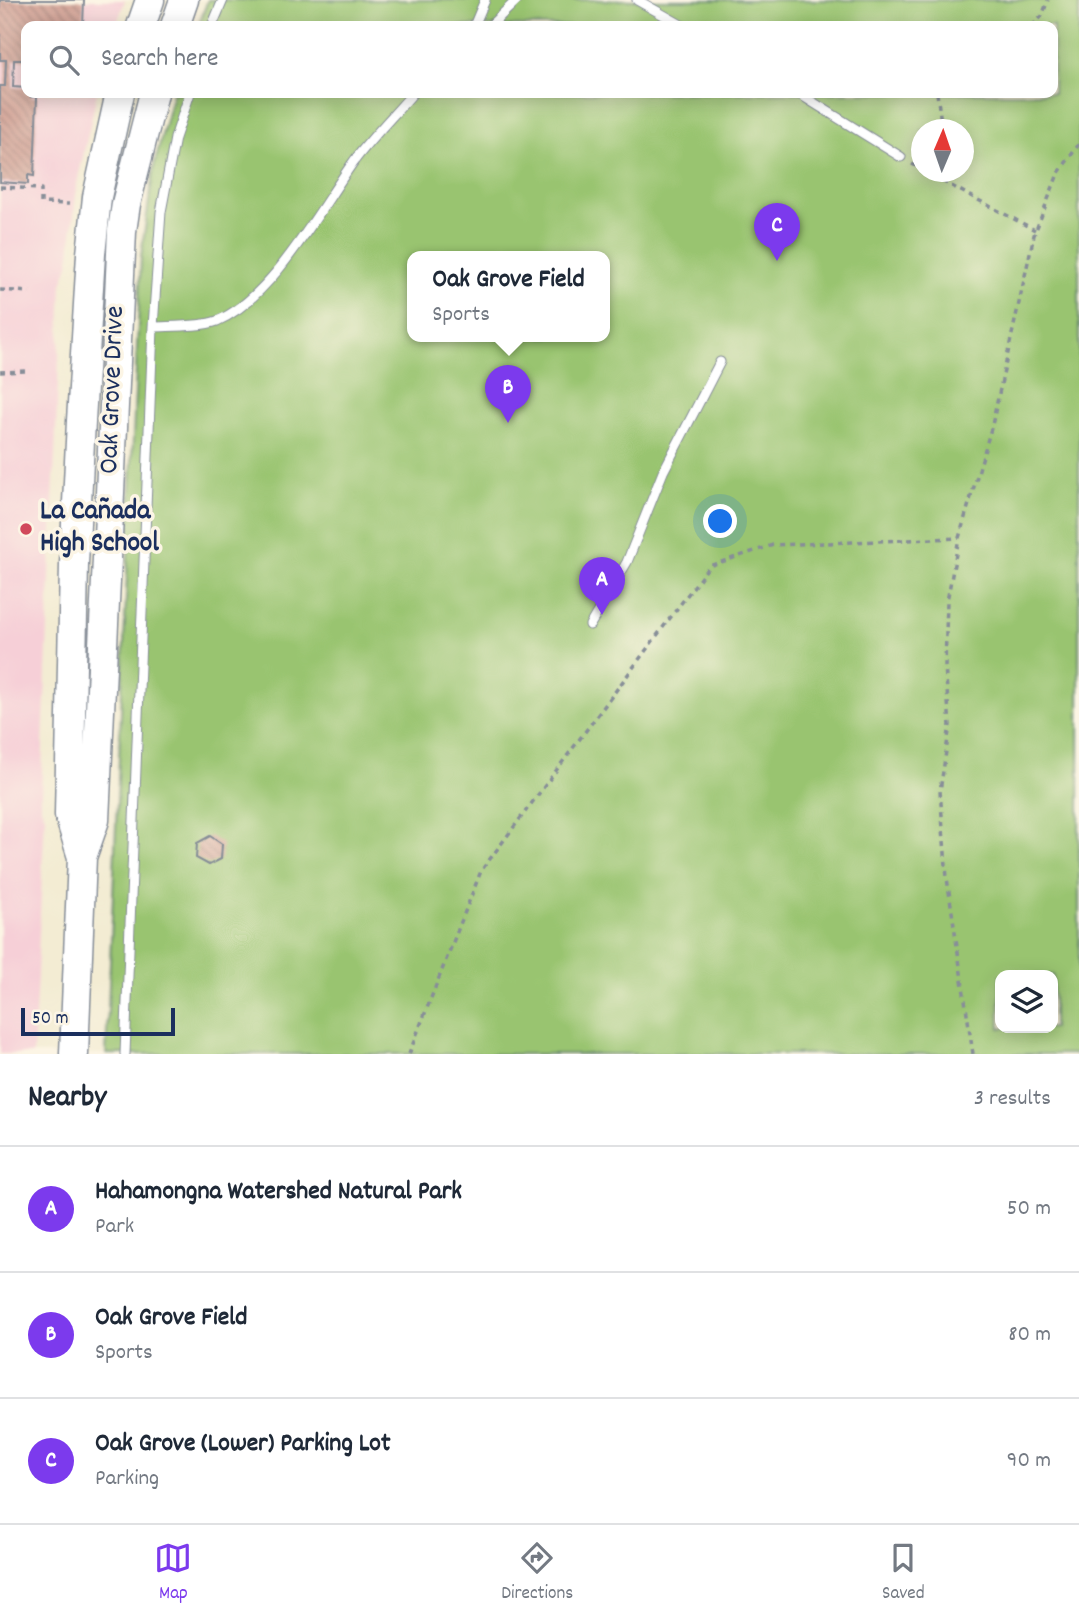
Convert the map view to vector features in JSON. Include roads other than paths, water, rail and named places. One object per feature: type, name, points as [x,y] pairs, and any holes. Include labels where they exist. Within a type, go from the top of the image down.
[{"type":"main road","points":[[143,21],[150,0]]},
{"type":"main road","points":[[176,21],[184,0]]},
{"type":"main road","name":"Oak Grove Drive","points":[[82,857],[69,815],[80,421],[97,197],[119,98]]},
{"type":"main road","name":"Oak Grove Drive","points":[[74,1054],[82,857],[95,820],[121,230],[153,98]]},
{"type":"lane","points":[[214,21],[223,0]]},
{"type":"lane","points":[[476,21],[485,0]]},
{"type":"lane","points":[[495,21],[517,0]]},
{"type":"lane","points":[[637,0],[674,21]]},
{"type":"lane","points":[[125,1054],[153,327],[161,212],[175,138],[188,98]]},
{"type":"lane","points":[[153,327],[213,323],[233,313],[270,278],[306,232],[356,159],[410,98]]},
{"type":"lane","points":[[806,98],[901,157]]},
{"type":"lane","points":[[590,625],[627,562],[663,472],[720,362]]},
{"type":"place","name":"Oak Grove (Lower) Parking Lot","points":[[777,261]]},
{"type":"place","name":"Oak Grove Field","points":[[508,423]]},
{"type":"place","name":"La Cañada High School","points":[[26,529]]},
{"type":"place","name":"Hahamongna Watershed Natural Park","points":[[602,615]]}]
